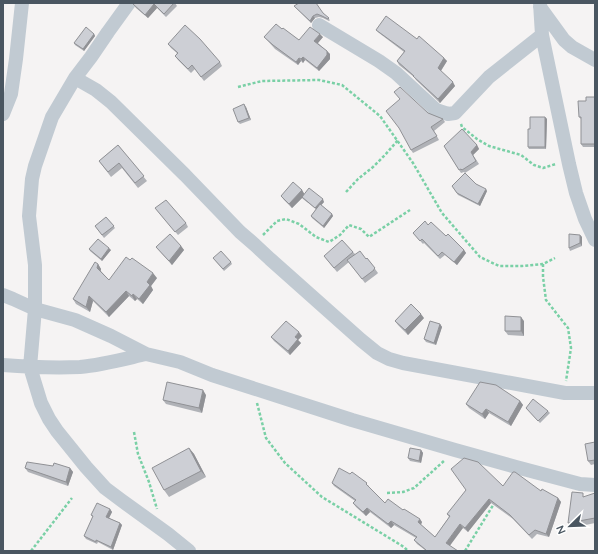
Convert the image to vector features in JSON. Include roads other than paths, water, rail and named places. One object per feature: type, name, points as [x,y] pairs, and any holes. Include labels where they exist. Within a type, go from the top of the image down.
[{"type":"street","points":[[3,114],[11,94],[22,3]]},
{"type":"street","points":[[129,3],[75,78],[52,117],[32,179],[29,216],[35,265],[35,309],[30,367],[41,403],[49,419],[86,467],[105,488],[154,523],[189,551]]},
{"type":"street","points":[[540,5],[542,35],[569,164],[578,200],[595,240]]},
{"type":"street","points":[[540,5],[564,40],[572,47],[595,60]]},
{"type":"street","points":[[319,25],[379,60],[396,73],[436,110],[448,114],[454,113],[489,77],[542,35]]},
{"type":"street","points":[[75,78],[96,90],[112,102],[240,232],[377,353],[402,363],[565,393],[595,393]]},
{"type":"street","points":[[3,295],[13,298],[35,309],[75,320],[146,354],[180,362],[212,375],[352,420],[516,467],[580,484],[595,485]]},
{"type":"street","points":[[3,365],[30,367],[80,367],[146,354]]}]
